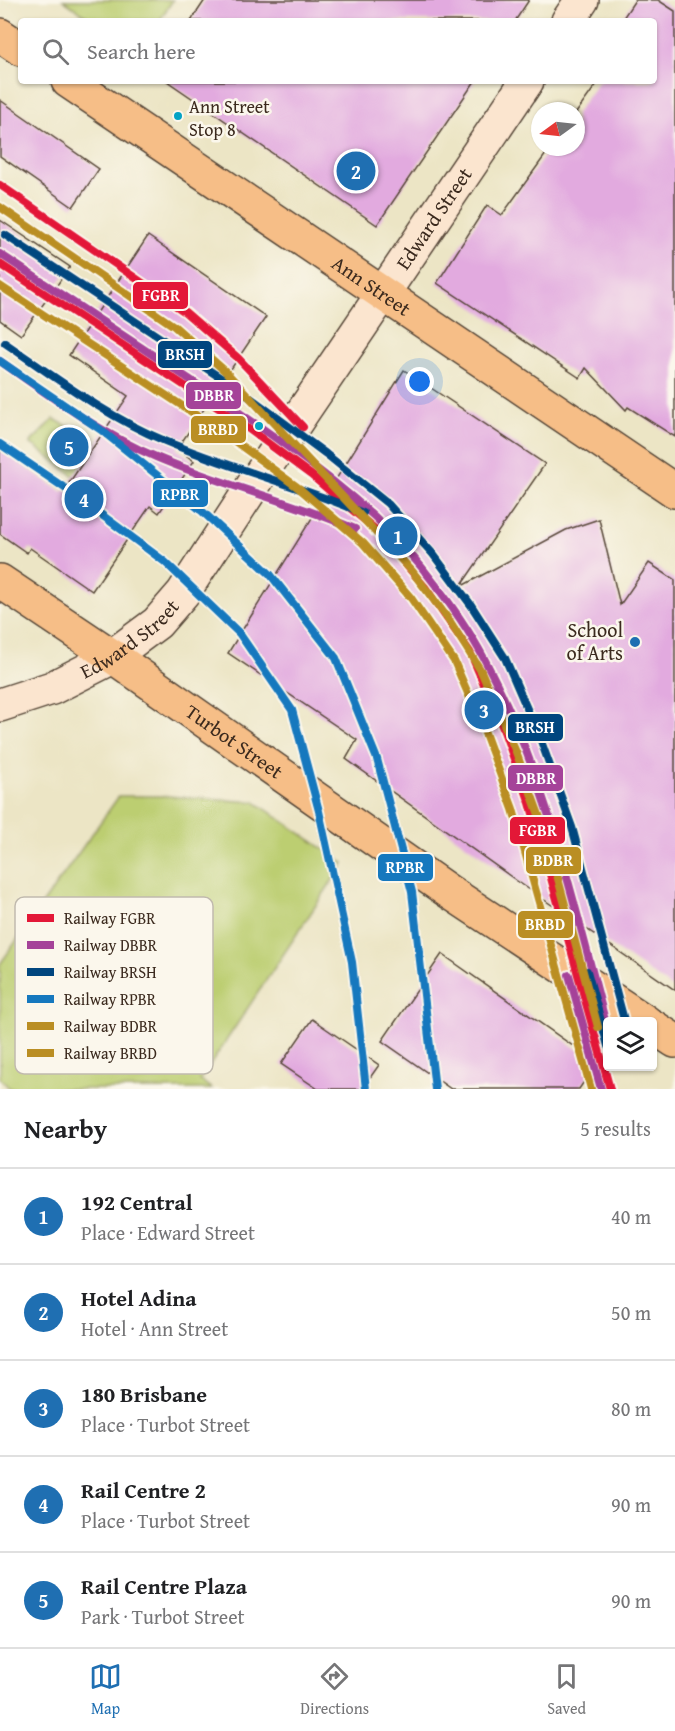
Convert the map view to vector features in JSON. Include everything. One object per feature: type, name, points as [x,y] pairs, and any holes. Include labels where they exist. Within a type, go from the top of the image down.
[{"type":"main road","points":[[570,18],[582,0]]},
{"type":"main road","points":[[0,35],[18,47]]},
{"type":"main road","name":"Ann Street","points":[[72,84],[675,491]]},
{"type":"main road","name":"Edward Street","points":[[0,705],[52,688],[112,656],[157,622],[183,593],[260,475],[525,84]]},
{"type":"main road","name":"Turbot Street","points":[[0,580],[448,891],[638,1017]]},
{"type":"main road","points":[[657,1029],[675,1041]]},
{"type":"green space","points":[[63,0],[173,0],[161,18],[89,18]]},
{"type":"green space","points":[[54,419],[111,450],[74,476],[30,443]]},
{"type":"green space","points":[[119,796],[166,796],[255,802],[344,863],[213,1060],[213,897],[47,897]]},
{"type":"green space","points":[[15,943],[15,1074],[204,1074],[200,1080],[212,1089],[10,1089],[0,1078],[0,964]]},
{"type":"building","points":[[205,0],[529,0],[517,18],[193,18]]},
{"type":"building","points":[[635,0],[658,0],[675,11],[675,437],[628,407],[626,410],[586,368],[580,378],[437,283],[487,205],[502,215],[545,156],[585,156],[584,102],[597,84],[657,84],[657,18],[623,18]]},
{"type":"building","points":[[171,84],[473,84],[377,225]]},
{"type":"building","points":[[0,100],[99,169],[73,207],[0,156]]},
{"type":"building","points":[[0,220],[70,267],[21,335],[0,320]]},
{"type":"building","points":[[148,236],[266,317],[177,449],[194,461],[159,513],[150,506],[92,591],[30,548],[27,553],[0,534],[0,450],[63,492],[128,396],[69,355]]},
{"type":"building","points":[[404,370],[545,464],[460,587],[566,530],[599,519],[620,605],[649,563],[675,580],[675,990],[346,759],[357,740],[228,653]]},
{"type":"building","points":[[442,954],[597,1063],[579,1089],[451,1089],[382,1041]]},
{"type":"building","points":[[312,1019],[379,1065],[362,1089],[318,1089],[281,1064]]},
{"type":"rail line","name":"FGBR","points":[[0,185],[185,312],[238,358],[303,427]]},
{"type":"rail line","name":"BDBR","points":[[0,207],[174,326],[225,371],[412,571],[449,620],[481,671],[516,752],[546,834],[598,1027]]},
{"type":"rail line","name":"BRSH","points":[[5,235],[248,396],[326,454],[388,504],[433,554],[471,605],[505,658],[541,741],[572,827],[623,1017]]},
{"type":"rail line","name":"DBBR","points":[[0,254],[230,406],[305,459],[391,532],[438,588],[479,649],[527,754],[557,843],[604,1017]]},
{"type":"rail line","name":"FGBR","points":[[0,264],[235,419],[311,475],[376,530],[425,587],[470,652],[502,726],[530,803],[610,1089]]},
{"type":"rail line","name":"BRBD","points":[[0,286],[225,434],[300,489],[363,543],[411,598],[454,661],[485,733],[513,809],[591,1089]]},
{"type":"rail line","name":"BRSH","points":[[5,343],[82,396],[165,441],[363,513]]},
{"type":"rail line","name":"DBBR","points":[[0,361],[76,413],[115,437],[156,457],[355,529]]},
{"type":"rail line","name":"RPBR","points":[[0,361],[101,430],[203,512],[270,574],[336,658],[377,759],[412,892],[435,1089]]},
{"type":"rail line","name":"RPBR","points":[[0,444],[75,495],[165,562],[239,633],[292,710],[319,811],[352,962],[366,1089]]},
{"type":"rail line","name":"BRSH","points":[[587,971],[603,1028]]},
{"type":"rail line","name":"DBBR","points":[[569,975],[601,1089]]},
{"type":"place","name":"Ann Street Stop 8","points":[[178,116]]},
{"type":"place","name":"Hotel Adina","points":[[356,171]]},
{"type":"place","name":"Rail Centre Plaza","points":[[69,447]]},
{"type":"place","name":"Rail Centre 2","points":[[84,499]]},
{"type":"place","name":"192 Central","points":[[398,536]]},
{"type":"place","name":"School of Arts","points":[[635,642]]},
{"type":"place","name":"180 Brisbane","points":[[484,710]]}]
